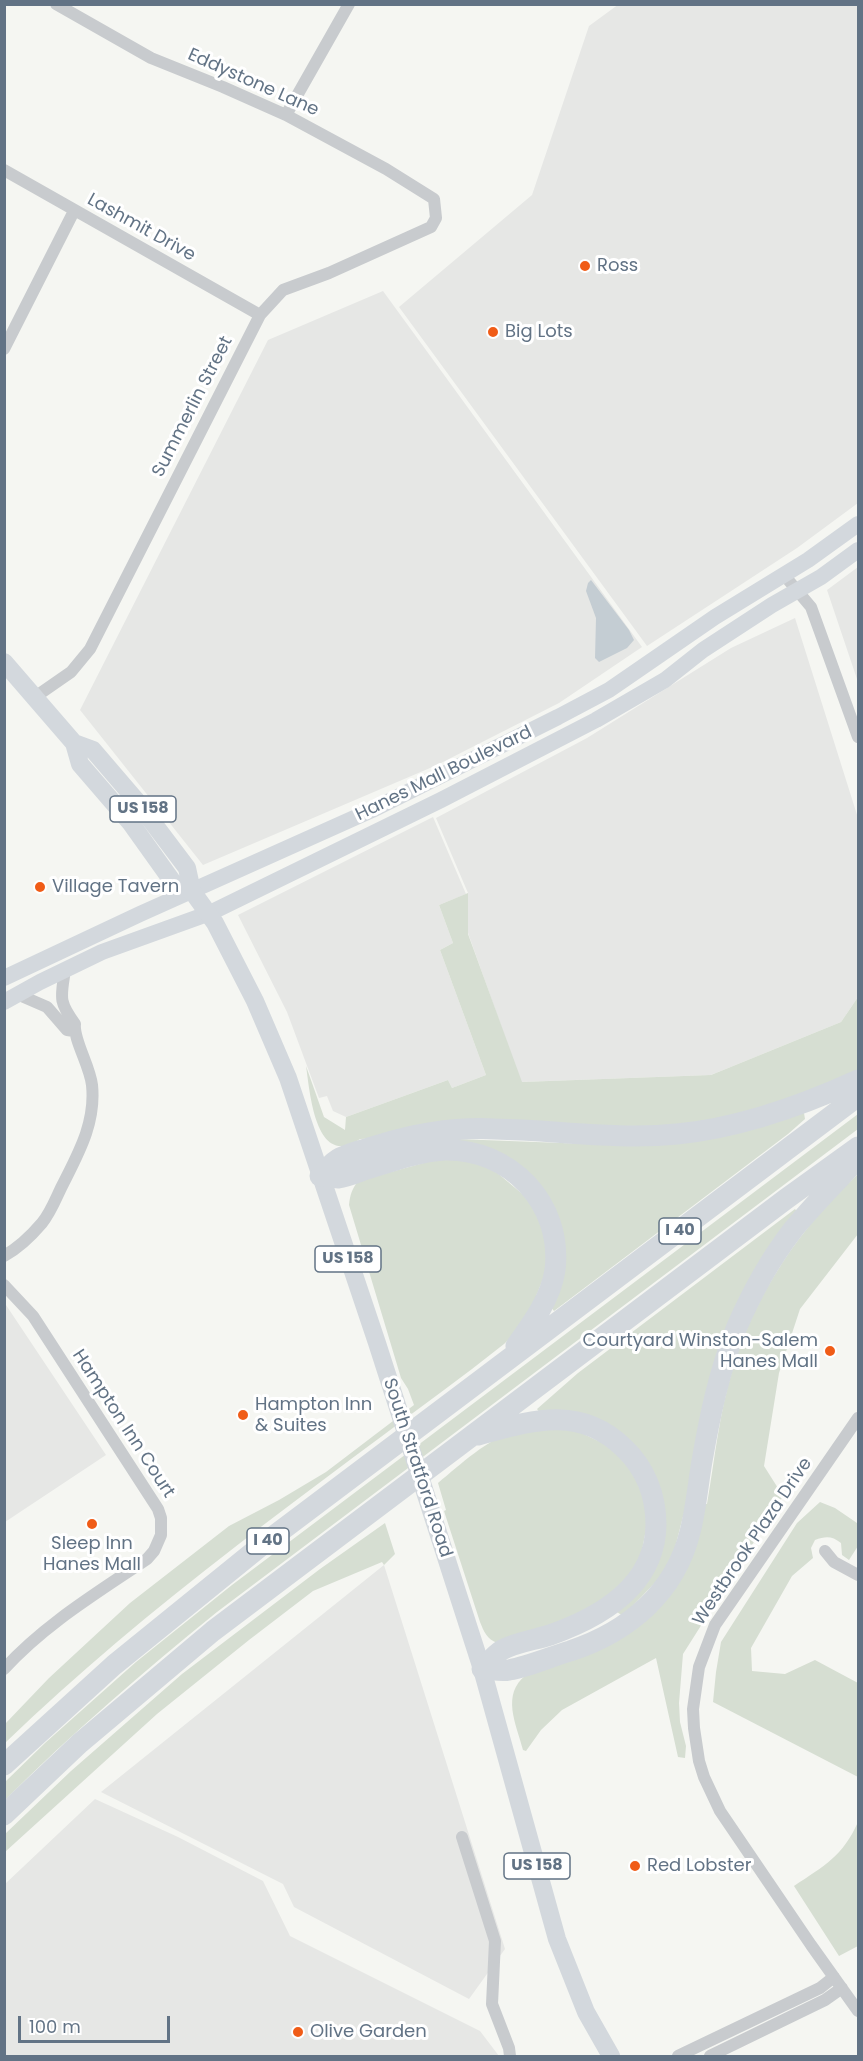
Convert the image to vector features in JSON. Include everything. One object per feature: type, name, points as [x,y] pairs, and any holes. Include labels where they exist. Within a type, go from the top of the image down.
[{"type":"highway","points":[[320,1176],[338,1158],[393,1141],[464,1129],[494,1128],[580,1135],[663,1135],[697,1132],[774,1114],[858,1080]]},
{"type":"highway","name":"I 40","points":[[4,1765],[114,1665],[261,1545],[858,1096]]},
{"type":"highway","name":"I 40","points":[[4,1815],[80,1743],[205,1638],[469,1437],[858,1147]]},
{"type":"highway","points":[[320,1176],[339,1178],[411,1156],[443,1150],[483,1156],[509,1168],[527,1183],[544,1206],[550,1220],[556,1245],[555,1271],[543,1305],[529,1329],[502,1365]]},
{"type":"highway","points":[[482,1669],[508,1671],[580,1648],[631,1622],[651,1605],[665,1588],[678,1566],[690,1533],[718,1377],[745,1310],[781,1245],[858,1157]]},
{"type":"highway","points":[[469,1437],[543,1419],[559,1419],[589,1426],[615,1440],[636,1461],[649,1485],[656,1520],[653,1546],[646,1562],[632,1586],[615,1603],[582,1622],[502,1650],[482,1669]]},
{"type":"main road","name":"Hanes Mall Boulevard","points":[[4,978],[124,921],[416,790],[568,712],[609,690],[858,524]]},
{"type":"main road","name":"Hanes Mall Boulevard","points":[[11,998],[102,952],[210,913],[431,805],[596,720],[665,680],[703,650],[772,605],[821,577],[858,550]]},
{"type":"main road","name":"South Stratford Road","points":[[4,662],[74,743],[81,764],[130,822],[175,885],[192,891],[210,913],[255,1002],[288,1078],[482,1669],[557,1939],[586,2012],[611,2056]]},
{"type":"street","name":"Eddystone Lane","points":[[56,4],[151,58],[286,115],[386,169],[434,199]]},
{"type":"street","points":[[286,115],[349,4]]},
{"type":"street","name":"Lashmit Drive","points":[[4,170],[260,315]]},
{"type":"street","name":"Summerlin Street","points":[[35,697],[71,672],[90,649],[260,315],[283,290],[329,273],[431,227],[436,218],[434,199]]},
{"type":"street","points":[[4,350],[74,211]]},
{"type":"street","points":[[784,575],[810,607],[858,737]]},
{"type":"street","points":[[4,1256],[28,1239],[45,1220],[86,1138],[91,1112],[92,1086],[88,1066],[74,1031],[75,1024],[65,1011],[62,1001],[65,970]]},
{"type":"street","points":[[11,998],[47,1008],[67,1030],[74,1031]]},
{"type":"street","name":"Hampton Inn Court","points":[[4,1286],[33,1317],[158,1509],[161,1527],[159,1542],[147,1559],[55,1622],[22,1649],[4,1669]]},
{"type":"street","name":"Westbrook Plaza Drive","points":[[858,1418],[715,1625],[699,1667],[693,1709],[699,1761],[720,1811],[858,2011]]},
{"type":"street","points":[[825,1551],[834,1562],[858,1575]]},
{"type":"street","points":[[462,1837],[495,1941],[492,2004],[510,2056]]},
{"type":"street","points":[[678,2056],[820,1988],[838,1983]]},
{"type":"street","points":[[710,2056],[825,2000],[838,1983]]},
{"type":"shaded area","points":[[619,4],[858,5],[858,503],[797,548],[647,646],[399,307],[532,195],[589,26]]},
{"type":"shaded area","points":[[383,291],[642,647],[559,703],[437,765],[203,865],[80,710],[268,340]]},
{"type":"shaded area","points":[[858,567],[858,682],[827,590]]},
{"type":"shaded area","points":[[591,580],[634,640],[627,648],[599,662],[595,658],[596,618],[586,591]]},
{"type":"shaded area","points":[[795,618],[858,818],[858,997],[841,1022],[711,1075],[521,1082],[468,933],[468,893],[436,818],[587,738],[731,648]]},
{"type":"shaded area","points":[[433,817],[466,894],[439,905],[453,943],[440,950],[486,1075],[452,1088],[448,1080],[346,1117],[333,1111],[327,1096],[319,1098],[287,1012],[238,915]]},
{"type":"shaded area","points":[[468,893],[468,934],[522,1082],[711,1075],[841,1022],[858,997],[858,1072],[825,1090],[700,1124],[360,1139],[345,1146],[333,1144],[324,1136],[318,1124],[306,1066],[324,1117],[345,1130],[346,1117],[448,1080],[452,1088],[486,1075],[440,950],[453,943],[439,905]]},
{"type":"shaded area","points":[[804,1113],[805,1119],[788,1134],[554,1311],[550,1306],[558,1224],[457,1139],[588,1144]]},
{"type":"shaded area","points":[[858,1114],[858,1129],[217,1612],[108,1703],[5,1800],[5,1782],[136,1662],[232,1585]]},
{"type":"shaded area","points":[[449,1156],[487,1162],[538,1206],[551,1259],[525,1324],[472,1369],[292,1503],[174,1595],[60,1692],[5,1743],[5,1724],[49,1678],[130,1603],[229,1526],[326,1472],[414,1405],[401,1378],[349,1201],[358,1181]]},
{"type":"shaded area","points":[[858,1174],[858,1234],[800,1309],[779,1373],[764,1466],[783,1496],[683,1654],[679,1703],[680,1722],[686,1746],[685,1758],[678,1757],[656,1658],[562,1710],[541,1730],[526,1751],[523,1750],[512,1710],[514,1691],[518,1683],[526,1675],[625,1636],[703,1504],[707,1504],[728,1385],[742,1341],[767,1288],[799,1239],[837,1194]]},
{"type":"shaded area","points":[[795,1209],[799,1214],[772,1250],[692,1482],[670,1567],[623,1616],[617,1612],[658,1555],[642,1462],[540,1413],[537,1409],[578,1373]]},
{"type":"shaded area","points":[[4,1302],[106,1455],[5,1522],[4,1522]]},
{"type":"shaded area","points":[[573,1427],[624,1455],[650,1509],[639,1566],[598,1608],[497,1643],[486,1635],[480,1622],[444,1511],[446,1510],[438,1483],[475,1453],[505,1435],[530,1429]]},
{"type":"shaded area","points":[[820,1502],[835,1508],[857,1523],[858,1521],[858,1546],[849,1560],[842,1555],[841,1543],[835,1539],[829,1537],[815,1540],[811,1548],[813,1558],[792,1576],[751,1648],[752,1671],[785,1674],[815,1660],[858,1683],[858,1777],[713,1702],[721,1642],[797,1523]]},
{"type":"shaded area","points":[[385,1523],[395,1554],[384,1565],[382,1562],[313,1591],[157,1714],[5,1852],[5,1834],[71,1771],[182,1674],[320,1569]]},
{"type":"shaded area","points":[[384,1565],[505,1949],[469,1999],[294,1907],[283,1884],[101,1792]]},
{"type":"shaded area","points":[[95,1799],[178,1837],[263,1881],[290,1936],[480,2031],[499,2056],[5,2056],[5,1884]]},
{"type":"shaded area","points":[[858,1822],[858,1946],[839,1956],[794,1886],[839,1852]]},
{"type":"place","name":"Ross","points":[[585,266]]},
{"type":"place","name":"Big Lots","points":[[493,332]]},
{"type":"place","name":"Village Tavern","points":[[40,887]]},
{"type":"place","name":"Courtyard Winston-Salem Hanes Mall","points":[[830,1351]]},
{"type":"place","name":"Hampton Inn & Suites","points":[[243,1415]]},
{"type":"place","name":"Sleep Inn Hanes Mall","points":[[92,1524]]},
{"type":"place","name":"Red Lobster","points":[[635,1866]]},
{"type":"place","name":"Olive Garden","points":[[298,2032]]}]
